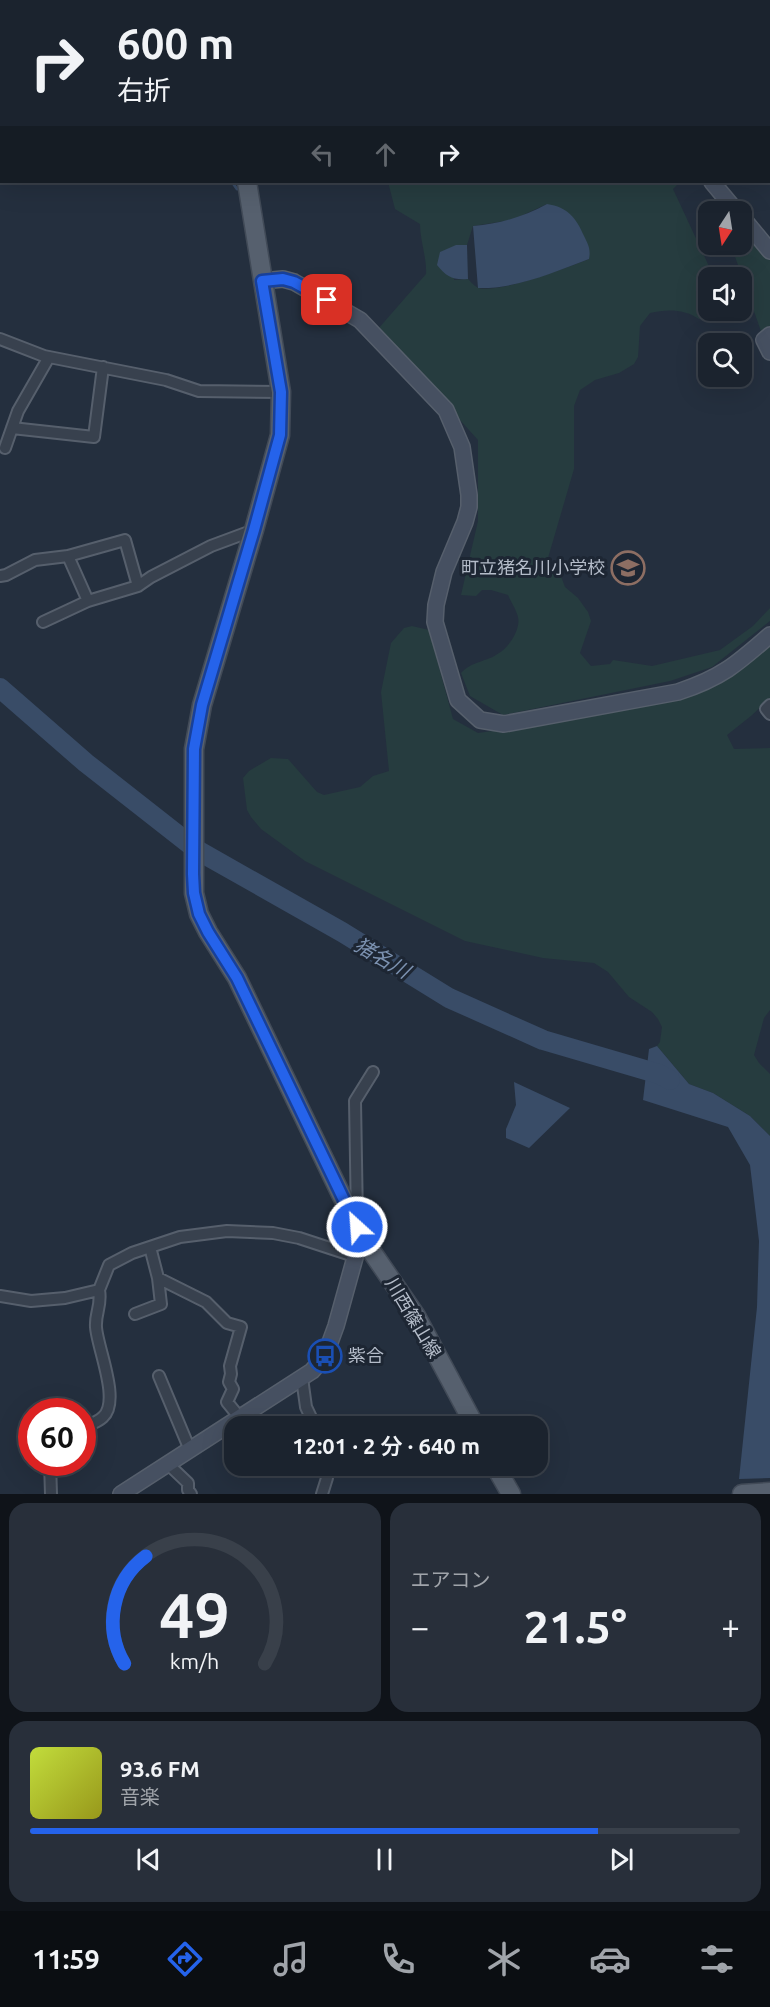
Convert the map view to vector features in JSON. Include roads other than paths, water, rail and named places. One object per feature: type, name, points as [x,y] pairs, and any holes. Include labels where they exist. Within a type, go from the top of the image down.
[{"type":"main road","name":"川西篠山線","points":[[247,183],[281,392],[280,435],[202,705],[194,749],[194,893],[199,914],[237,978],[359,1232],[416,1316],[470,1416]]},
{"type":"main road","points":[[501,1476],[512,1494]]},
{"type":"main road","points":[[742,1494],[770,1492]]},
{"type":"street","points":[[713,183],[728,201]]},
{"type":"street","points":[[752,229],[770,251]]},
{"type":"street","points":[[262,281],[283,279],[294,282],[360,320],[446,410],[454,426],[462,447],[470,495],[469,507],[444,572],[435,622],[458,700],[480,720],[504,724],[678,692],[700,685],[732,668],[770,635]]},
{"type":"street","points":[[770,335],[764,340],[770,352]]},
{"type":"street","points":[[0,339],[49,357],[166,380],[199,391],[281,392]]},
{"type":"street","points":[[5,448],[18,411],[49,357]]},
{"type":"street","points":[[12,428],[94,437],[103,367]]},
{"type":"street","points":[[43,622],[88,601],[138,586],[211,546],[254,530]]},
{"type":"street","points":[[0,576],[35,560],[68,556],[125,540],[138,586]]},
{"type":"street","points":[[68,556],[88,601]]},
{"type":"street","points":[[770,705],[766,709],[770,714]]},
{"type":"street","points":[[243,1416],[312,1371],[325,1356],[336,1326],[359,1232],[355,1101],[373,1072]]},
{"type":"street","points":[[96,1420],[104,1416],[107,1411],[109,1395],[107,1371],[96,1326],[101,1301],[99,1290],[109,1265],[132,1253],[180,1237],[215,1233],[273,1233],[299,1238],[354,1256]]},
{"type":"street","points":[[135,1314],[161,1304],[158,1278],[150,1247]]},
{"type":"street","points":[[158,1278],[206,1302],[227,1323],[241,1327],[230,1366],[229,1382],[233,1389],[227,1402],[238,1416]]},
{"type":"street","points":[[0,1296],[32,1301],[65,1298],[99,1290]]},
{"type":"street","points":[[159,1376],[190,1450]]},
{"type":"street","points":[[302,1378],[306,1407],[310,1416]]},
{"type":"street","points":[[121,1494],[224,1428]]},
{"type":"street","points":[[168,1464],[188,1483],[188,1490],[191,1494]]},
{"type":"street","points":[[50,1476],[51,1494]]},
{"type":"street","points":[[322,1494],[327,1476]]},
{"type":"water","points":[[547,204],[561,208],[574,219],[588,244],[589,259],[521,283],[478,288],[473,226],[511,219]]},
{"type":"water","points":[[456,245],[467,245],[468,279],[450,277],[437,265],[440,252]]},
{"type":"water","points":[[657,1046],[689,1084],[713,1093],[750,1116],[770,1136],[770,1478],[739,1479],[757,1307],[759,1241],[750,1165],[728,1127],[643,1100],[649,1049]]},
{"type":"water","points":[[514,1082],[570,1108],[529,1148],[506,1138],[506,1129],[516,1105]]},
{"type":"waterway","points":[[233,183],[237,189]]},
{"type":"waterway","name":"猪名川","points":[[0,688],[86,763],[197,850],[342,932],[449,998],[543,1040],[659,1074],[670,1080]]},
{"type":"place","name":"町立猪名川小学校","points":[[628,568]]},
{"type":"place","name":"紫合","points":[[325,1356]]}]
